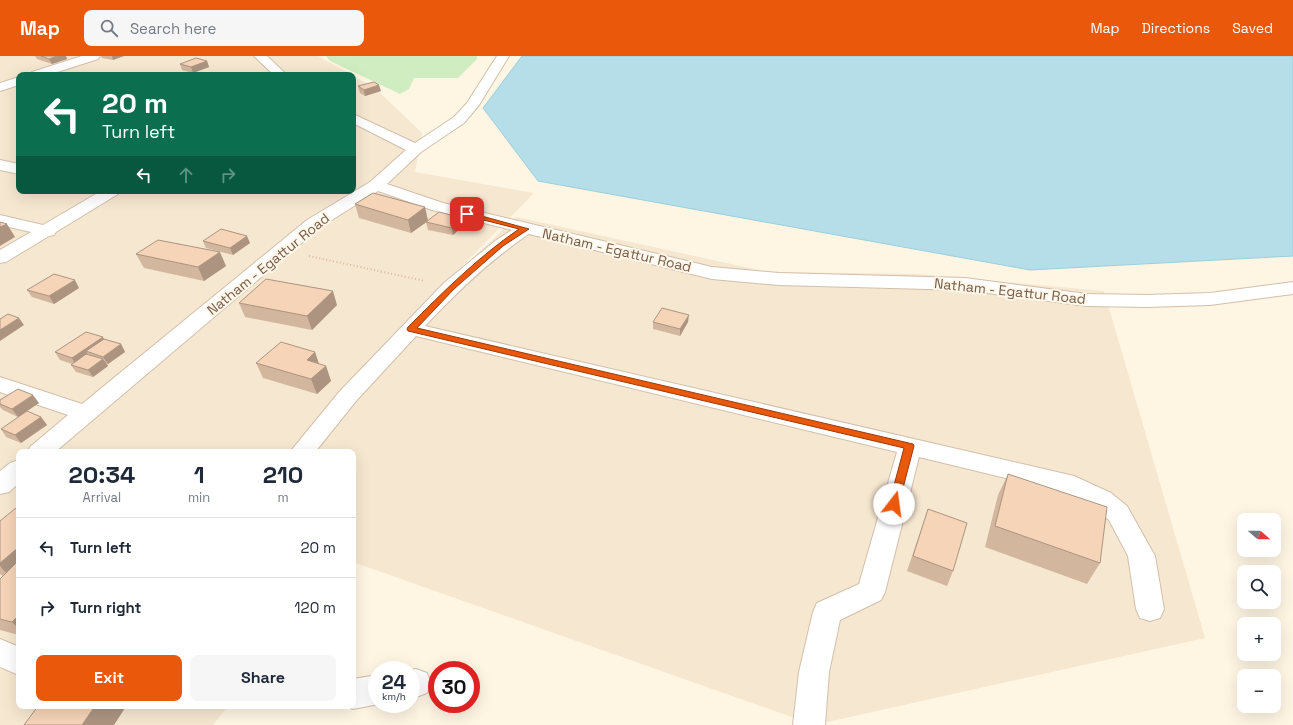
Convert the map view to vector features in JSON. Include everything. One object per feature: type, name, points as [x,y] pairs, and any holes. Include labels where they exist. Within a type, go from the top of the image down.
[{"type":"street","points":[[45,72],[94,56]]},
{"type":"street","points":[[260,56],[278,72]]},
{"type":"street","points":[[376,185],[416,149],[459,120],[472,105],[503,56]]},
{"type":"street","points":[[0,87],[16,82]]},
{"type":"street","points":[[356,119],[416,149]]},
{"type":"street","points":[[0,165],[16,168]]},
{"type":"street","name":"Natham - Egattur Road","points":[[43,449],[313,224],[376,185],[438,207],[712,273],[779,279],[965,284],[1087,300],[1147,301],[1210,299],[1293,288]]},
{"type":"street","points":[[0,258],[48,231],[107,194]]},
{"type":"street","points":[[0,220],[48,231]]},
{"type":"street","points":[[304,449],[348,396],[452,287],[501,245],[525,229]]},
{"type":"street","points":[[411,329],[910,446],[1064,484],[1102,500],[1118,512],[1141,556],[1150,609]]},
{"type":"street","points":[[0,384],[86,413]]},
{"type":"street","points":[[809,725],[814,672],[826,612],[871,592],[910,446]]},
{"type":"street","points":[[0,485],[16,472]]},
{"type":"street","points":[[0,653],[16,660]]},
{"type":"street","points":[[356,694],[368,692]]},
{"type":"path","points":[[281,250],[452,287]]},
{"type":"shaded area","points":[[0,56],[318,56],[347,72],[16,72],[16,194],[356,194],[356,78],[375,88],[422,133],[415,172],[534,193],[426,303],[516,217],[768,272],[918,274],[1104,291],[1205,638],[814,725],[356,563],[356,449],[16,449],[16,709],[226,709],[213,725],[0,725]]},
{"type":"green space","points":[[326,56],[477,56],[477,59],[458,78],[414,78],[409,89],[400,94],[330,61]]},
{"type":"water","points":[[522,56],[1293,56],[1293,256],[1030,270],[538,181],[483,108]]},
{"type":"building","points":[[41,56],[57,56],[49,59]]},
{"type":"building","points":[[196,58],[207,61],[191,67],[180,64]]},
{"type":"building","points":[[374,82],[379,85],[364,90],[358,86]]},
{"type":"building","points":[[373,193],[425,207],[408,220],[355,204]]},
{"type":"building","points":[[439,212],[463,218],[452,228],[426,222]]},
{"type":"building","points":[[0,222],[7,224],[0,227]]},
{"type":"building","points":[[221,229],[247,236],[230,248],[203,241]]},
{"type":"building","points":[[158,240],[220,252],[198,267],[136,254]]},
{"type":"building","points":[[54,274],[75,280],[49,296],[27,290]]},
{"type":"building","points":[[266,279],[333,291],[307,316],[239,303]]},
{"type":"building","points":[[662,308],[689,315],[680,329],[653,322]]},
{"type":"building","points":[[8,314],[19,318],[0,330],[0,319]]},
{"type":"building","points":[[86,332],[103,337],[72,358],[55,352]]},
{"type":"building","points":[[104,339],[121,344],[103,357],[86,351]]},
{"type":"building","points":[[281,342],[315,352],[307,360],[326,366],[311,379],[256,363]]},
{"type":"building","points":[[86,354],[103,359],[88,370],[71,365]]},
{"type":"building","points":[[18,389],[33,395],[12,409],[0,404],[0,400]]},
{"type":"building","points":[[27,411],[41,417],[15,435],[1,429]]},
{"type":"building","points":[[1008,474],[1107,507],[1100,563],[995,526]]},
{"type":"building","points":[[16,508],[16,550],[0,563],[0,521]]},
{"type":"building","points":[[928,509],[967,523],[953,571],[913,556]]},
{"type":"building","points":[[16,563],[16,618],[12,622],[0,619],[0,579]]},
{"type":"building","points":[[36,709],[93,709],[82,725],[24,725]]},
{"type":"route","points":[[467,214],[525,229],[501,245],[452,287],[411,329],[910,446],[894,504]]}]
